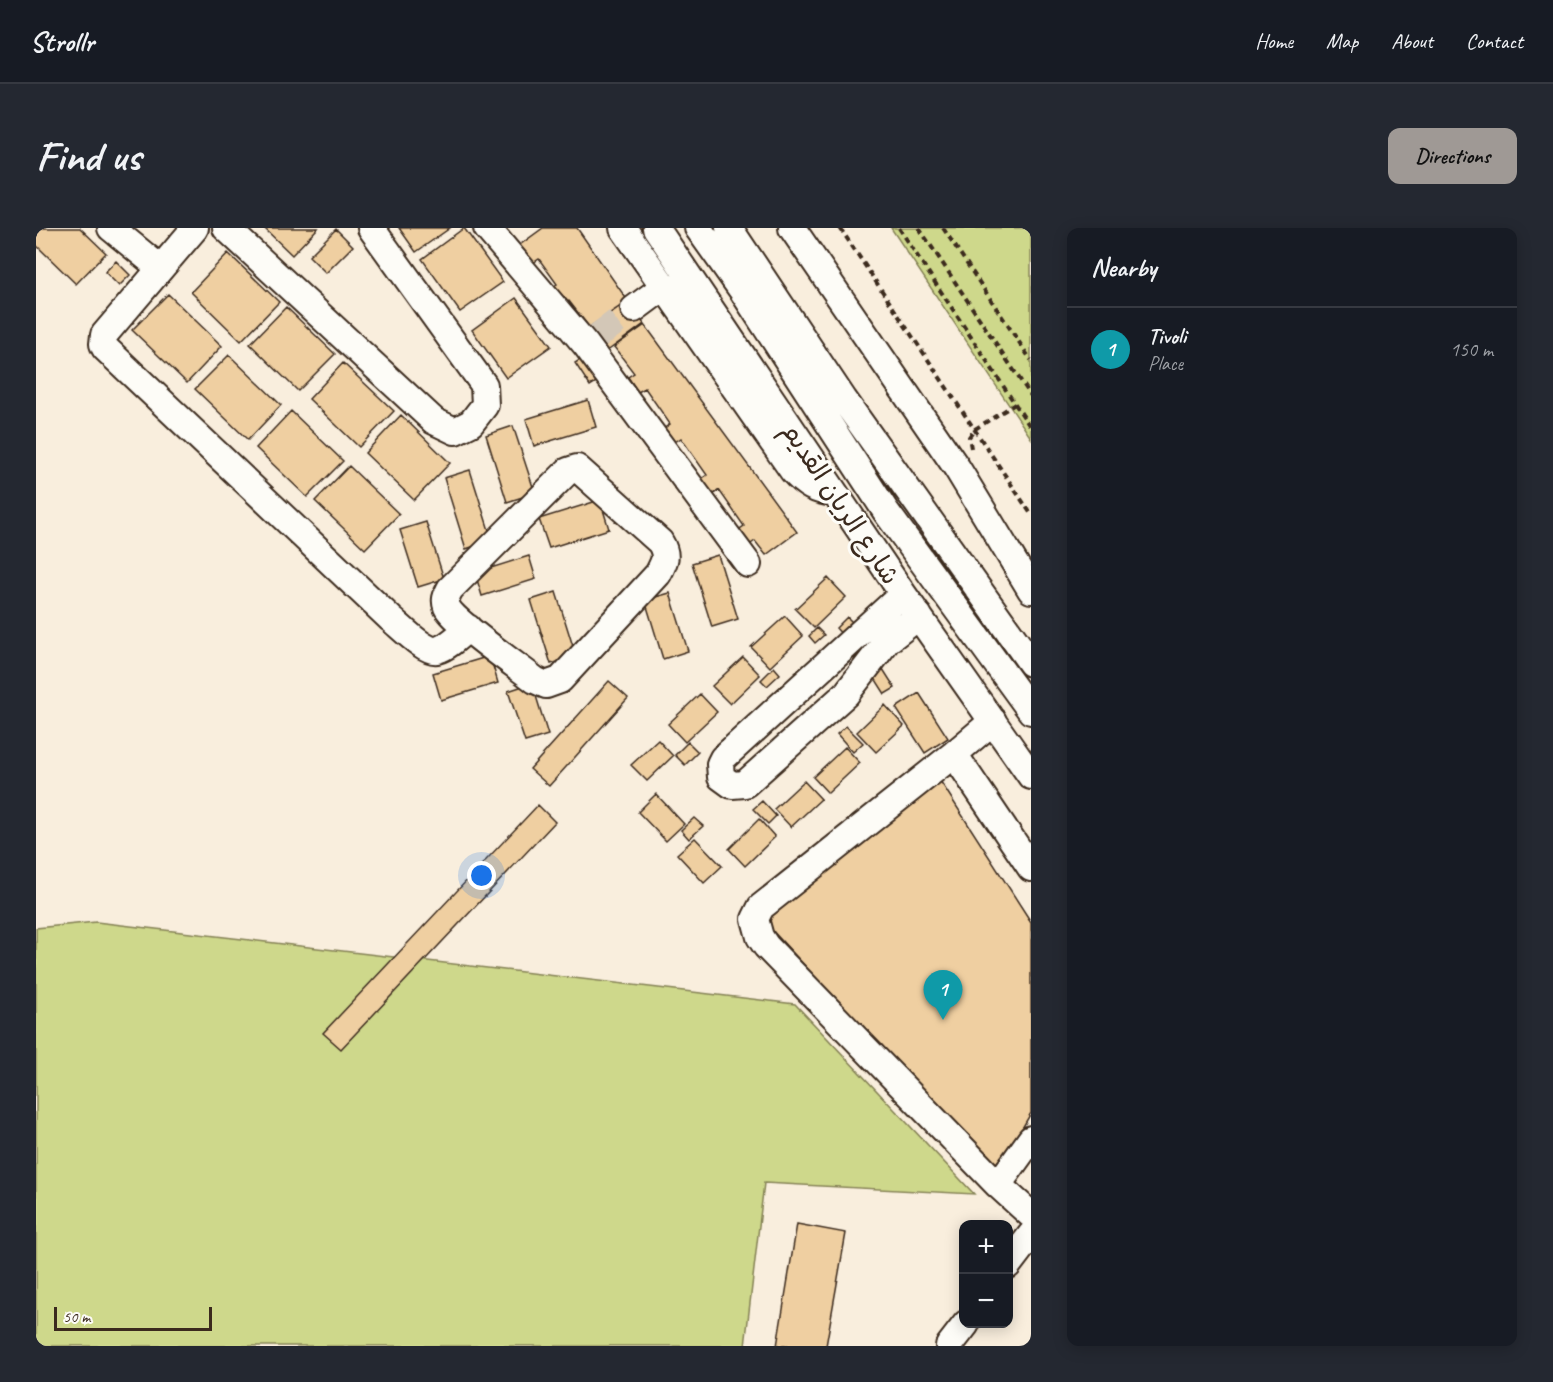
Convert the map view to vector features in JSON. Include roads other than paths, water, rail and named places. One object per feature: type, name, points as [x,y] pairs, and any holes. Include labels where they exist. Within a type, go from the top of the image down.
[{"type":"street","points":[[111,228],[160,268]]},
{"type":"street","points":[[195,228],[104,335],[105,348],[391,619],[424,646],[431,650],[439,650],[468,628]]},
{"type":"street","points":[[226,228],[434,422],[455,431],[471,423],[485,405],[484,385],[371,228]]},
{"type":"street","points":[[487,228],[591,341],[748,564]]},
{"type":"street","points":[[622,228],[793,471],[801,481],[812,488],[834,493]]},
{"type":"street","name":"شارع الريان القديم","points":[[656,228],[903,594],[1031,776]]},
{"type":"street","name":"شارع الريان القديم","points":[[698,228],[742,290],[886,513],[1031,711]]},
{"type":"street","points":[[729,228],[844,400],[1031,663]]},
{"type":"street","points":[[792,228],[957,468],[1031,590]]},
{"type":"street","points":[[634,309],[665,286]]},
{"type":"street","points":[[810,457],[816,406]]},
{"type":"street","points":[[577,468],[660,542],[666,552],[665,561],[658,574],[560,680],[546,685],[535,680],[468,628],[448,609],[445,598],[450,589],[568,471],[577,468]]},
{"type":"street","points":[[903,594],[723,758],[720,764],[721,777],[732,785],[745,784],[846,694],[887,641],[919,616]]},
{"type":"street","points":[[849,643],[866,666]]},
{"type":"street","points":[[993,721],[762,907],[755,919],[760,937],[766,946],[998,1185],[1031,1215]]},
{"type":"street","points":[[954,754],[1031,868]]},
{"type":"street","points":[[998,1185],[1031,1139]]},
{"type":"street","points":[[1013,1258],[1031,1235]]},
{"type":"street","points":[[949,1346],[962,1328]]},
{"type":"tunnel","points":[[596,337],[634,309]]},
{"type":"place","name":"Tivoli","points":[[943,1020]]}]
